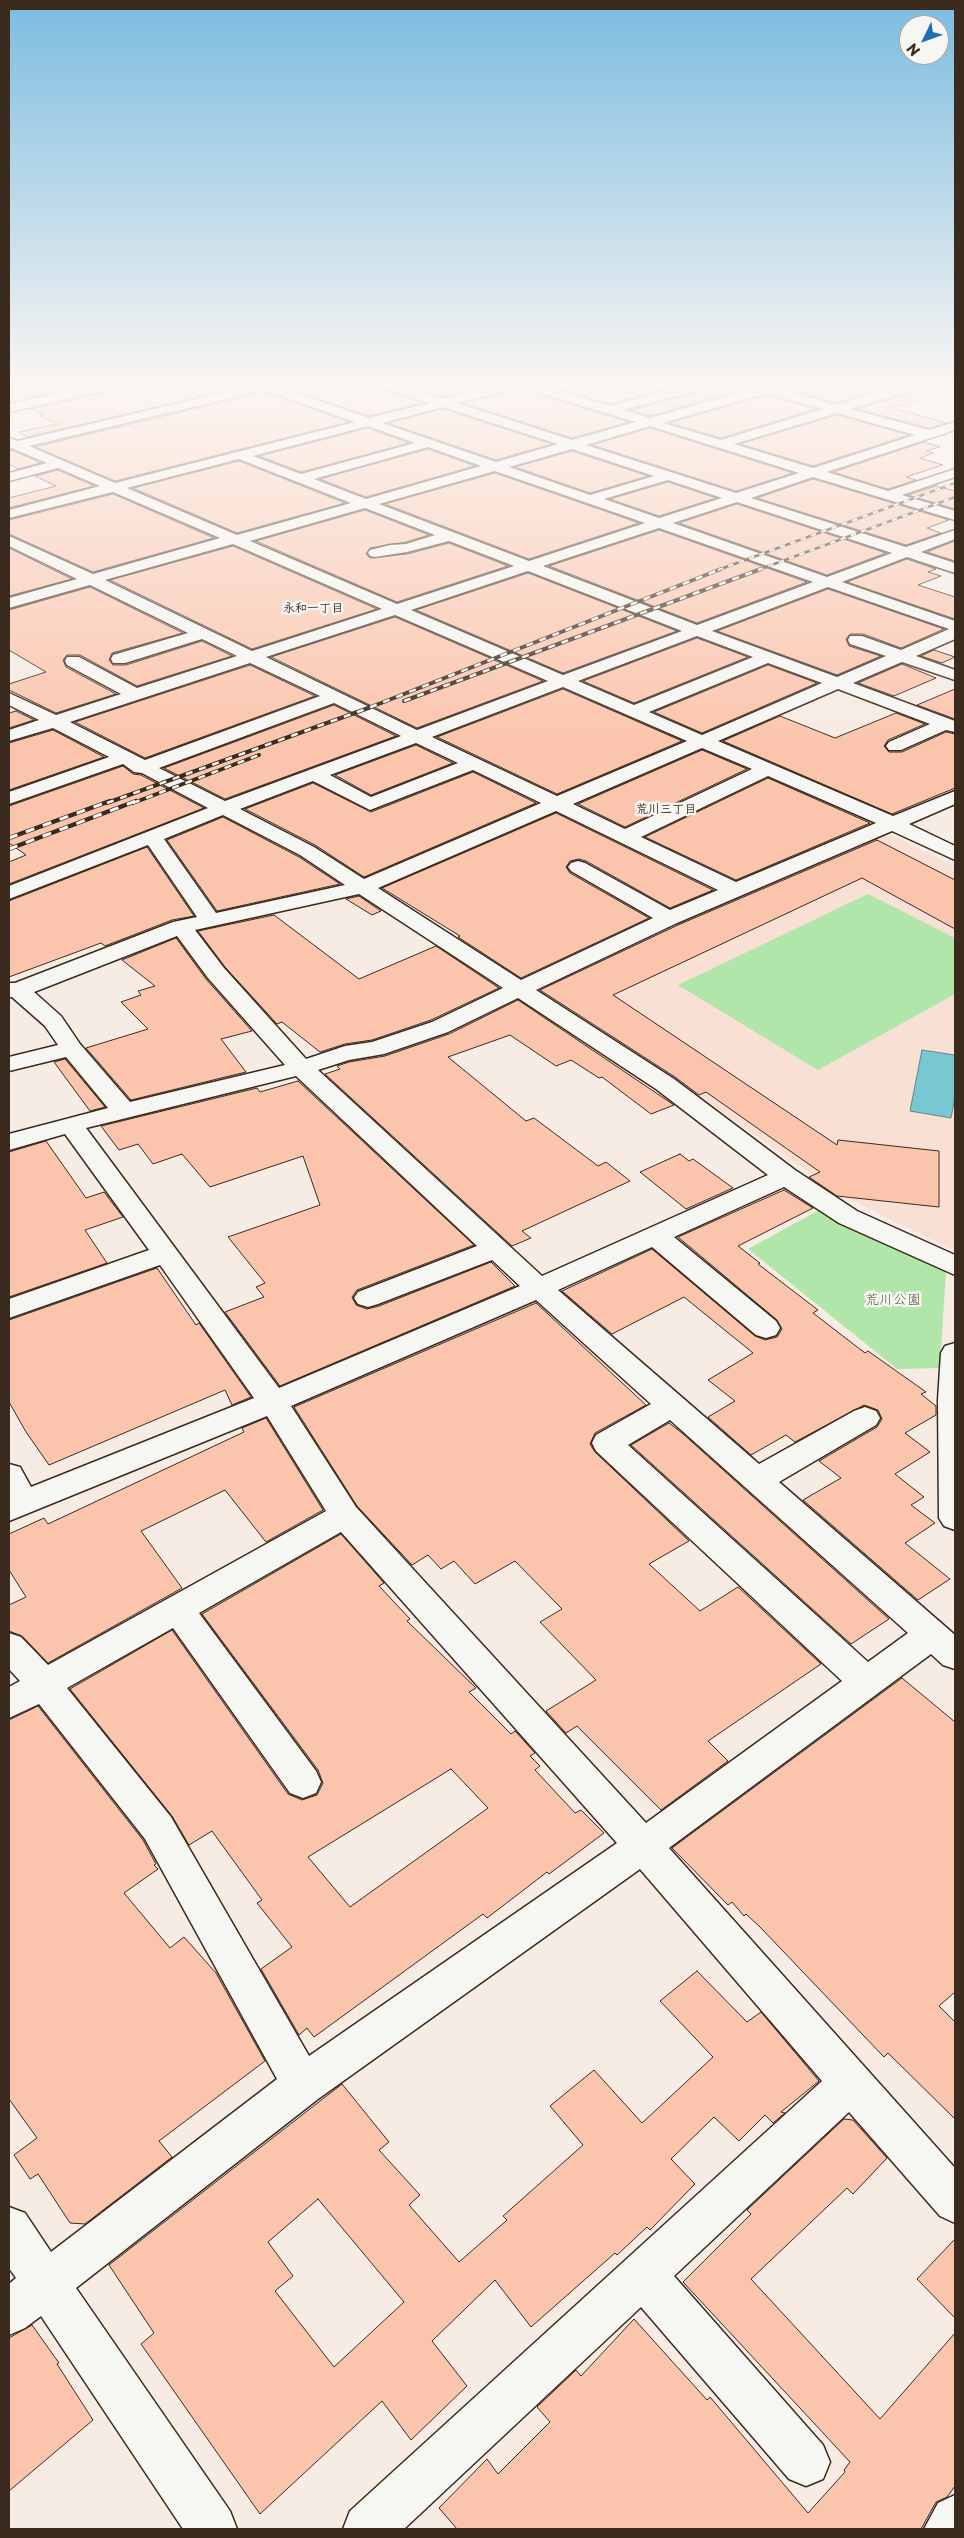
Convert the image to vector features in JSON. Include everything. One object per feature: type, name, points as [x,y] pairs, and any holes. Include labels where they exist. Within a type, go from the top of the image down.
[{"type":"street","points":[[9,514],[47,504]]},
{"type":"street","points":[[152,504],[635,711],[892,823],[955,854]]},
{"type":"street","points":[[9,603],[360,504]]},
{"type":"street","points":[[369,504],[950,726]]},
{"type":"street","points":[[606,504],[955,626]]},
{"type":"street","points":[[9,736],[714,504]]},
{"type":"street","points":[[754,504],[955,568]]},
{"type":"street","points":[[919,504],[955,516]]},
{"type":"street","points":[[9,893],[222,809],[955,534]]},
{"type":"street","points":[[375,553],[390,548],[407,548],[449,536]]},
{"type":"street","points":[[9,540],[248,657],[419,736],[736,890]]},
{"type":"street","points":[[18,559],[37,554]]},
{"type":"street","points":[[13,990],[181,927],[362,887],[840,684],[955,633]]},
{"type":"street","points":[[119,659],[201,634]]},
{"type":"street","points":[[856,640],[954,675]]},
{"type":"street","points":[[635,711],[769,657]]},
{"type":"street","points":[[72,661],[134,694]]},
{"type":"street","points":[[9,698],[141,768],[306,851],[665,1084],[786,1176],[848,1216],[955,1266]]},
{"type":"street","points":[[141,768],[335,698]]},
{"type":"street","points":[[895,746],[950,726]]},
{"type":"street","points":[[9,798],[123,758]]},
{"type":"street","points":[[316,775],[370,804],[474,763]]},
{"type":"street","points":[[626,836],[768,769]]},
{"type":"street","points":[[9,1142],[71,1124],[301,1068],[345,1053],[376,1049],[440,1027],[522,990],[669,918],[955,797]]},
{"type":"street","points":[[152,837],[210,920]]},
{"type":"street","points":[[578,867],[669,918]]},
{"type":"street","points":[[9,2312],[303,2085],[644,1846],[866,1682],[943,1645],[539,1288],[301,1068],[216,973],[181,927]]},
{"type":"street","points":[[13,990],[53,1021],[72,1049],[124,1111]]},
{"type":"street","points":[[9,1064],[72,1049]]},
{"type":"street","points":[[71,1124],[273,1402],[345,1514],[644,1846],[955,2202]]},
{"type":"street","points":[[9,1475],[16,1506],[273,1402],[539,1288],[786,1176]]},
{"type":"street","points":[[655,1235],[766,1328]]},
{"type":"street","points":[[368,1298],[496,1248]]},
{"type":"street","points":[[9,1309],[166,1254]]},
{"type":"street","points":[[955,1353],[953,1400],[955,1518]]},
{"type":"street","points":[[672,1405],[607,1443],[866,1682]]},
{"type":"street","points":[[757,1480],[865,1418]]},
{"type":"street","points":[[9,1704],[345,1514]]},
{"type":"street","points":[[178,1609],[303,1782]]},
{"type":"street","points":[[9,1647],[44,1684],[158,1828],[303,2085]]},
{"type":"street","points":[[368,2529],[851,2082]]},
{"type":"street","points":[[9,2229],[212,2529]]},
{"type":"street","points":[[643,2274],[806,2462]]},
{"type":"street","points":[[949,2529],[955,2520]]},
{"type":"shaded area","points":[[886,835],[894,836],[955,867],[955,1251],[845,1197],[543,989],[663,930]]},
{"type":"green space","points":[[868,894],[955,938],[955,994],[818,1070],[678,985]]},
{"type":"green space","name":"荒川公園","points":[[823,1208],[946,1271],[940,1368],[897,1369],[748,1249]]},
{"type":"water","points":[[922,1050],[955,1055],[955,1096],[951,1118],[910,1111]]},
{"type":"building","points":[[9,504],[23,504],[9,508]]},
{"type":"building","points":[[71,504],[137,504],[214,538],[93,572],[9,534],[9,520]]},
{"type":"building","points":[[171,504],[340,504],[237,533]]},
{"type":"building","points":[[386,504],[586,504],[639,523],[529,559]]},
{"type":"building","points":[[626,504],[696,504],[659,516]]},
{"type":"building","points":[[738,504],[886,553],[827,575],[679,523]]},
{"type":"building","points":[[777,504],[897,504],[949,520],[927,528],[941,533],[906,545]]},
{"type":"building","points":[[940,504],[955,504],[955,509]]},
{"type":"building","points":[[365,510],[429,535],[406,542],[370,548],[366,554],[370,558],[407,554],[449,543],[508,566],[397,602],[256,541]]},
{"type":"building","points":[[659,530],[807,582],[697,623],[549,566]]},
{"type":"building","points":[[955,541],[955,561],[927,552]]},
{"type":"building","points":[[233,546],[377,609],[252,649],[110,580]]},
{"type":"building","points":[[9,548],[72,579],[9,596]]},
{"type":"building","points":[[907,559],[936,569],[928,572],[941,576],[918,585],[955,597],[955,619],[847,582]]},
{"type":"building","points":[[528,573],[677,631],[563,673],[416,610]]},
{"type":"building","points":[[90,587],[183,633],[112,653],[109,660],[113,665],[126,665],[202,641],[232,656],[137,686],[80,655],[67,655],[63,660],[66,667],[116,694],[56,713],[9,690],[9,684],[46,672],[9,650],[9,610]]},
{"type":"building","points":[[828,589],[944,629],[901,648],[863,634],[850,634],[846,639],[849,646],[881,656],[837,675],[717,631]]},
{"type":"building","points":[[395,617],[543,681],[417,728],[271,657]]},
{"type":"building","points":[[697,638],[748,657],[634,703],[583,681]]},
{"type":"building","points":[[934,650],[955,657],[942,663],[921,656]]},
{"type":"building","points":[[902,664],[936,678],[894,696],[858,683]]},
{"type":"building","points":[[250,665],[315,696],[145,758],[75,722]]},
{"type":"building","points":[[768,665],[817,683],[702,733],[654,712]]},
{"type":"building","points":[[563,689],[682,741],[557,794],[437,737]]},
{"type":"building","points":[[955,689],[955,719],[917,705]]},
{"type":"building","points":[[334,705],[396,736],[225,799],[164,768]]},
{"type":"building","points":[[16,711],[34,720],[9,728],[9,713]]},
{"type":"building","points":[[896,713],[925,724],[888,740],[884,746],[889,752],[902,752],[946,732],[955,734],[955,788],[892,814],[723,741],[780,716],[835,738]]},
{"type":"building","points":[[53,730],[104,757],[9,790],[9,743]]},
{"type":"building","points":[[416,745],[453,763],[371,795],[335,775]]},
{"type":"building","points":[[702,750],[747,769],[625,827],[578,804]]},
{"type":"building","points":[[123,766],[133,774],[141,775],[204,808],[9,884],[9,862],[26,855],[9,843],[9,806]]},
{"type":"building","points":[[473,772],[536,803],[364,877],[315,845],[245,809],[313,783],[371,812]]},
{"type":"building","points":[[768,778],[870,823],[736,880],[645,837]]},
{"type":"building","points":[[556,813],[713,890],[670,908],[586,861],[579,859],[570,861],[566,867],[570,873],[649,918],[521,978],[458,937],[460,936],[382,888]]},
{"type":"building","points":[[223,817],[299,857],[340,884],[217,911],[167,840]]},
{"type":"building","points":[[877,840],[955,880],[955,929],[862,878],[613,995],[837,1145],[838,1140],[939,1151],[939,1207],[837,1196],[809,1177],[820,1172],[706,1092],[699,1095],[675,1077],[540,990],[678,925]]},
{"type":"building","points":[[147,847],[194,916],[172,920],[105,946],[101,943],[9,977],[9,901]]},
{"type":"building","points":[[359,896],[381,911],[372,915],[346,899]]},
{"type":"building","points":[[274,915],[359,979],[436,946],[499,988],[431,1020],[372,1040],[345,1044],[320,1052],[282,1022],[277,1024],[225,967],[198,931]]},
{"type":"building","points":[[176,938],[206,979],[252,1031],[221,1039],[246,1072],[131,1100],[86,1048],[148,1029],[121,1002],[141,995],[138,991],[155,986],[122,960]]},
{"type":"building","points":[[518,1000],[674,1105],[651,1114],[602,1077],[599,1078],[571,1060],[556,1066],[510,1035],[448,1057],[526,1121],[534,1118],[598,1166],[606,1162],[630,1181],[522,1231],[531,1238],[512,1246],[325,1074],[340,1069],[337,1066],[349,1062],[385,1056],[449,1034]]},
{"type":"building","points":[[65,1059],[105,1107],[90,1111],[54,1062]]},
{"type":"building","points":[[298,1081],[474,1245],[357,1290],[352,1297],[356,1305],[367,1309],[379,1306],[491,1262],[515,1286],[280,1386],[225,1312],[264,1297],[256,1287],[265,1283],[228,1237],[320,1205],[303,1156],[210,1187],[182,1154],[153,1164],[138,1144],[119,1150],[101,1126],[257,1088],[260,1092]]},
{"type":"building","points":[[46,1141],[86,1198],[104,1192],[123,1217],[85,1230],[107,1263],[9,1297],[9,1152]]},
{"type":"building","points":[[680,1154],[689,1161],[693,1159],[733,1188],[686,1209],[640,1172]]},
{"type":"building","points":[[784,1190],[813,1208],[738,1246],[760,1263],[758,1264],[818,1310],[813,1313],[865,1353],[868,1351],[926,1392],[921,1394],[936,1406],[936,1415],[905,1433],[930,1452],[895,1474],[924,1497],[911,1505],[935,1523],[905,1543],[950,1579],[918,1600],[803,1500],[841,1478],[819,1461],[877,1427],[882,1419],[878,1410],[864,1405],[795,1442],[786,1435],[751,1455],[708,1417],[735,1401],[708,1380],[753,1353],[684,1297],[612,1334],[562,1291],[652,1249],[755,1336],[765,1340],[777,1337],[782,1329],[777,1320],[678,1237]]},
{"type":"building","points":[[157,1268],[196,1325],[199,1323],[251,1397],[232,1405],[225,1390],[49,1465],[26,1432],[9,1402],[9,1320]]},
{"type":"building","points":[[536,1303],[646,1405],[595,1433],[590,1444],[595,1452],[689,1541],[649,1564],[700,1611],[738,1587],[821,1664],[708,1741],[728,1761],[661,1810],[577,1726],[566,1733],[546,1711],[596,1680],[540,1622],[562,1609],[515,1561],[475,1584],[454,1561],[441,1569],[428,1555],[412,1565],[357,1506],[294,1407]]},
{"type":"building","points":[[266,1418],[323,1510],[266,1542],[225,1490],[141,1531],[182,1588],[48,1663],[22,1636],[9,1631],[9,1605],[26,1597],[9,1570],[9,1534],[44,1518],[48,1524],[244,1432],[242,1428]]},
{"type":"building","points":[[669,1423],[889,1619],[851,1644],[631,1445]]},
{"type":"building","points":[[341,1534],[384,1583],[379,1586],[410,1619],[407,1621],[476,1688],[469,1692],[511,1734],[515,1731],[535,1753],[530,1756],[540,1766],[535,1770],[575,1813],[581,1810],[604,1833],[549,1874],[547,1872],[487,1918],[483,1914],[314,2037],[307,2028],[299,2035],[261,1969],[292,1947],[257,1903],[262,1900],[212,1831],[189,1845],[172,1816],[70,1689],[172,1630],[288,1794],[302,1800],[317,1795],[323,1783],[318,1770],[202,1614]],"holes":[[[451,1769],[488,1808],[350,1907],[308,1857]]]},
{"type":"building","points":[[902,1678],[955,1722],[955,1992],[939,2006],[955,2022],[955,2119],[888,2053],[884,2057],[760,1927],[746,1914],[744,1916],[732,1902],[728,1905],[672,1848]]},
{"type":"building","points":[[38,1706],[143,1840],[156,1864],[154,1865],[158,1869],[124,1893],[170,1948],[184,1937],[216,1973],[265,2061],[159,2141],[172,2157],[85,2224],[70,2223],[38,2174],[30,2179],[14,2155],[37,2138],[9,2099],[9,1720]]},
{"type":"building","points":[[697,1971],[747,2022],[761,2012],[819,2081],[781,2112],[785,2113],[773,2123],[765,2115],[739,2141],[714,2117],[671,2159],[695,2184],[650,2230],[647,2227],[617,2255],[615,2253],[531,2327],[495,2280],[432,2341],[467,2386],[411,2440],[382,2401],[260,2514],[141,2344],[154,2333],[109,2265],[342,2084],[389,2142],[379,2150],[420,2195],[409,2205],[459,2262],[507,2220],[503,2216],[583,2145],[550,2106],[594,2070],[642,2123],[713,2057],[660,2001]],"holes":[[[318,2199],[404,2302],[334,2367],[275,2291],[293,2276],[268,2242]]]},
{"type":"building","points":[[844,2119],[853,2120],[887,2158],[853,2194],[847,2188],[751,2279],[880,2419],[955,2333],[955,2486],[947,2497],[936,2502],[921,2529],[457,2529],[439,2508],[487,2459],[498,2474],[550,2422],[537,2407],[576,2370],[581,2376],[634,2319],[707,2400],[710,2397],[808,2513],[845,2472],[844,2470],[850,2462],[683,2282],[751,2214],[747,2210]]},
{"type":"building","points":[[955,2239],[955,2318],[917,2279]]},
{"type":"building","points":[[32,2325],[59,2363],[57,2364],[93,2420],[9,2491],[9,2338]]},
{"type":"railway","points":[[718,570],[897,504]]},
{"type":"railway","points":[[758,570],[935,504]]},
{"type":"railway","points":[[107,803],[371,707],[721,569]]},
{"type":"railway","points":[[404,701],[761,569]]},
{"type":"railway","points":[[133,803],[259,755]]},
{"type":"railway","points":[[9,838],[110,801]]},
{"type":"railway","points":[[9,849],[136,801]]},
{"type":"district","name":"永和一丁目","points":[[313,609]]},
{"type":"district","name":"荒川三丁目","points":[[666,810]]}]
